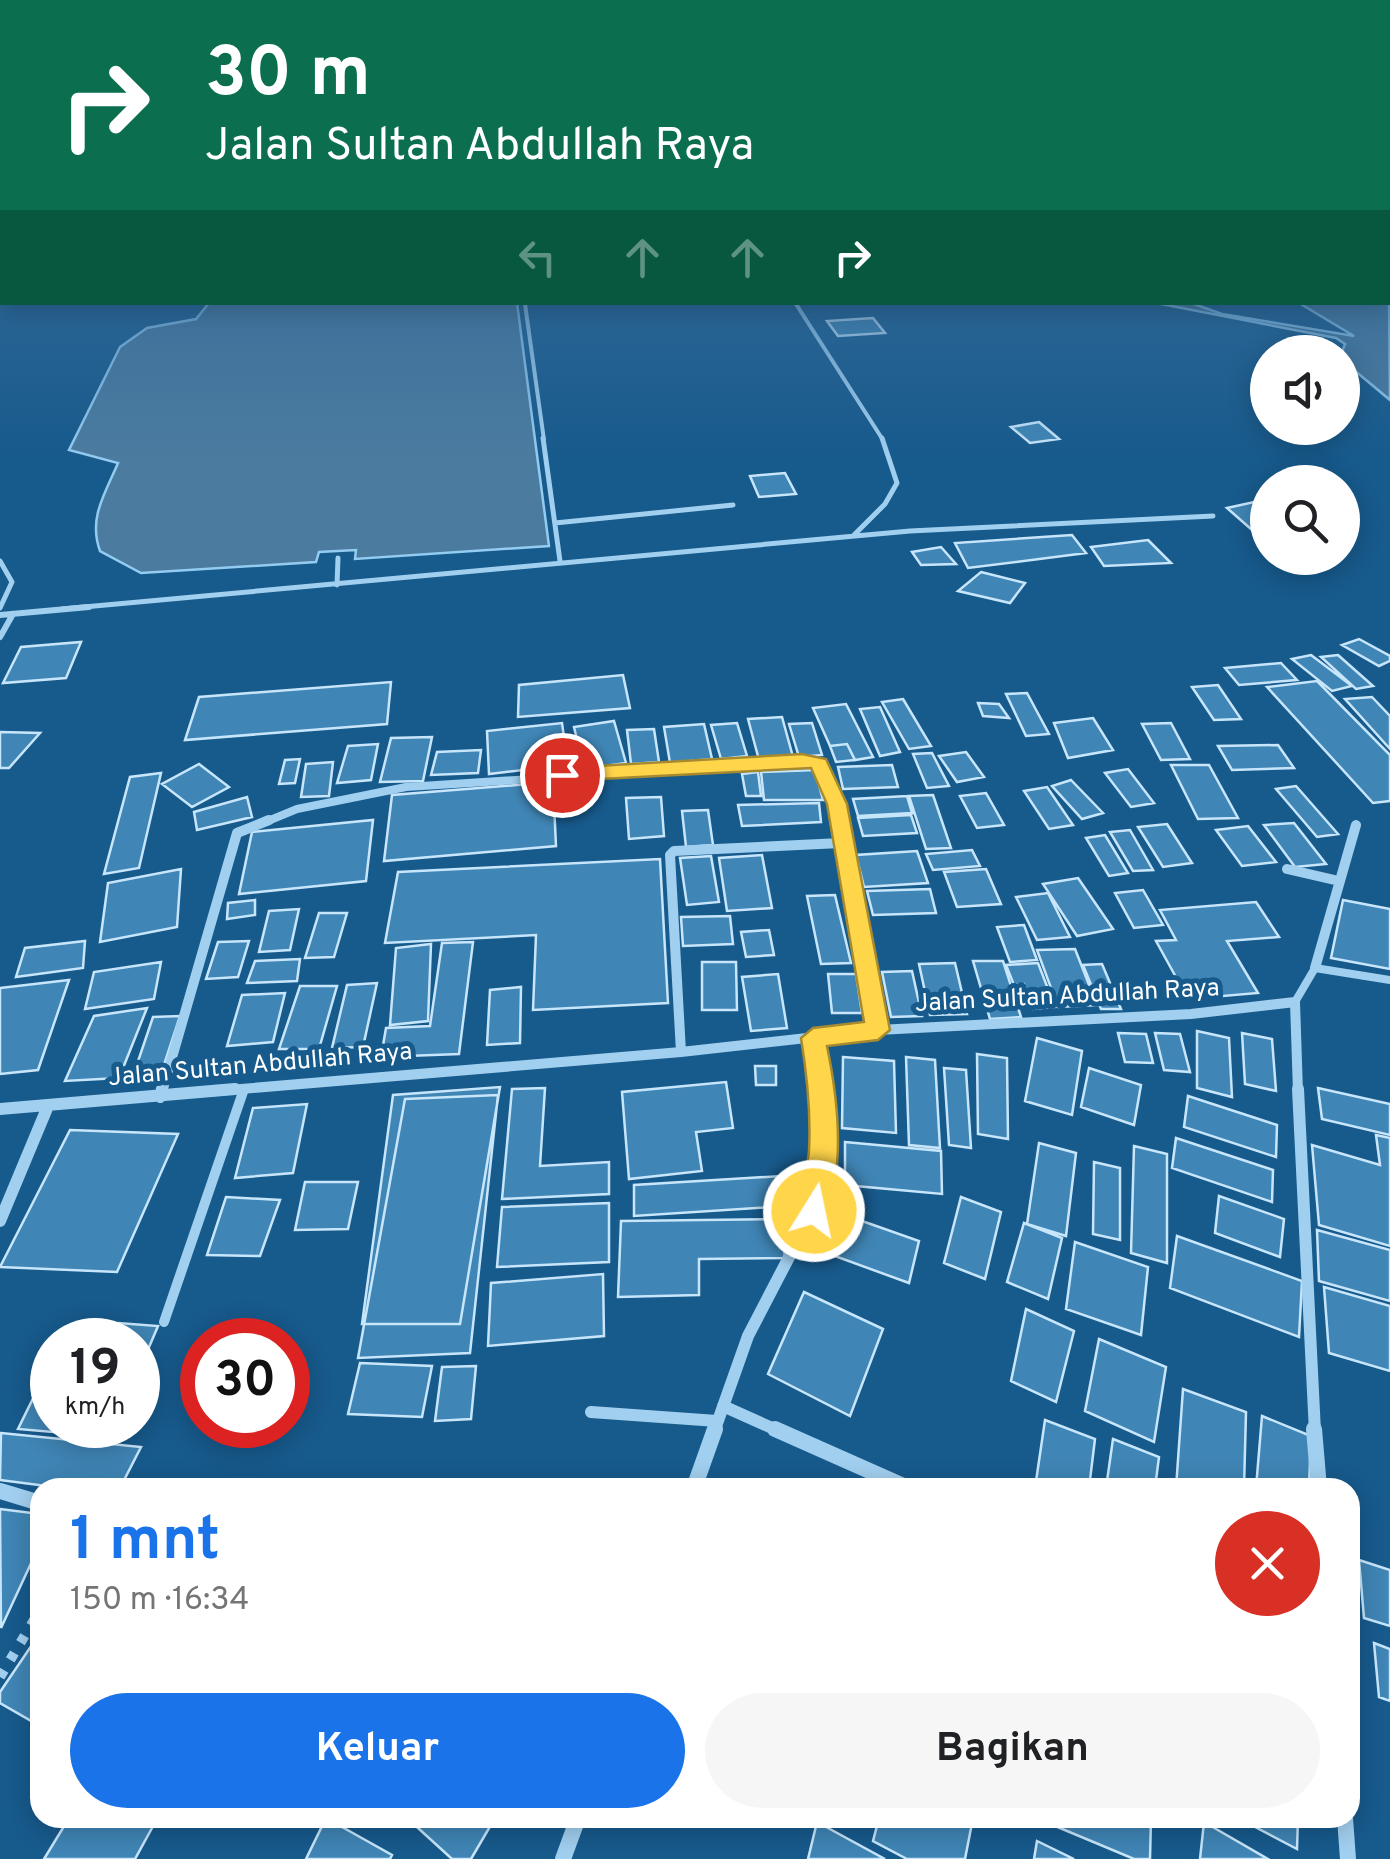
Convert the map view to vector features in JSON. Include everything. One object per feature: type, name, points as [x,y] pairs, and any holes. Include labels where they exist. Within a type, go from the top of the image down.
[{"type":"street","points":[[160,1097],[237,832],[260,821],[332,800],[406,786],[802,760],[819,764],[837,804],[841,843],[862,928],[878,1030]]},
{"type":"street","points":[[1315,968],[1356,826]]},
{"type":"street","points":[[682,1052],[670,856],[674,851],[841,843]]},
{"type":"street","points":[[1287,870],[1339,881]]},
{"type":"street","points":[[1295,1002],[1306,1331],[1318,1478]]},
{"type":"street","name":"Jalan Sultan Abdullah Raya","points":[[0,1109],[682,1052],[878,1030],[1192,1014],[1295,1002]]},
{"type":"street","points":[[698,1478],[748,1336],[814,1211],[823,1152],[822,1084],[813,1038]]},
{"type":"street","points":[[0,1222],[48,1106]]},
{"type":"street","points":[[591,1412],[720,1414],[883,1478]]},
{"type":"street","points":[[0,1491],[30,1499]]},
{"type":"street","points":[[563,1859],[574,1828]]},
{"type":"street","points":[[1346,1828],[1348,1859]]},
{"type":"lane","points":[[525,305],[560,561]]},
{"type":"lane","points":[[797,305],[865,407],[898,481],[890,496],[853,536]]},
{"type":"lane","points":[[556,523],[734,505]]},
{"type":"lane","points":[[0,561],[12,582],[0,612],[12,614],[853,536],[1213,516]]},
{"type":"lane","points":[[337,585],[338,558]]},
{"type":"lane","points":[[0,637],[12,614]]},
{"type":"lane","points":[[1295,1002],[1315,968],[1390,980]]},
{"type":"lane","points":[[164,1322],[244,1089]]},
{"type":"path","points":[[0,1677],[30,1627]]},
{"type":"water","points":[[207,305],[517,305],[549,546],[355,559],[356,550],[319,552],[316,562],[141,573],[100,551],[97,517],[118,463],[69,450],[120,347],[147,328],[196,319]]},
{"type":"water","points":[[1166,305],[1197,305],[1222,314],[1348,335],[1321,335]]},
{"type":"water","points":[[1302,305],[1389,305],[1390,400],[1360,375],[1360,335],[1352,335]]},
{"type":"building","points":[[873,318],[885,333],[838,336],[827,321]]},
{"type":"building","points":[[1039,422],[1059,439],[1030,443],[1011,427]]},
{"type":"building","points":[[785,473],[796,494],[759,497],[750,476]]},
{"type":"building","points":[[1250,503],[1250,528],[1227,508]]},
{"type":"building","points":[[1072,535],[1086,553],[968,568],[955,543]]},
{"type":"building","points":[[1148,540],[1171,563],[1104,566],[1091,547]]},
{"type":"building","points":[[941,547],[956,564],[921,565],[912,552]]},
{"type":"building","points":[[981,572],[1025,583],[1010,603],[958,591]]},
{"type":"building","points":[[1359,639],[1390,656],[1390,661],[1379,666],[1342,645]]},
{"type":"building","points":[[81,642],[66,678],[3,683],[21,647]]},
{"type":"building","points":[[1311,655],[1352,686],[1332,691],[1292,659]]},
{"type":"building","points":[[1338,655],[1373,686],[1356,689],[1321,657]]},
{"type":"building","points":[[1281,663],[1297,680],[1239,685],[1225,668]]},
{"type":"building","points":[[623,675],[630,708],[518,717],[519,685]]},
{"type":"building","points":[[1317,681],[1390,755],[1390,801],[1373,803],[1267,687]]},
{"type":"building","points":[[391,682],[387,724],[185,740],[199,697]]},
{"type":"building","points":[[1218,685],[1241,719],[1214,720],[1192,687]]},
{"type":"building","points":[[1027,693],[1049,734],[1026,736],[1006,694]]},
{"type":"building","points":[[1372,697],[1390,716],[1390,749],[1345,699]]},
{"type":"building","points":[[903,699],[931,746],[909,749],[882,702]]},
{"type":"building","points":[[978,703],[999,704],[1009,718],[983,716]]},
{"type":"building","points":[[846,704],[873,757],[855,760],[847,744],[830,746],[813,708]]},
{"type":"building","points":[[880,707],[900,752],[880,756],[860,709]]},
{"type":"building","points":[[782,717],[793,757],[759,760],[748,719]]},
{"type":"building","points":[[1093,718],[1113,750],[1068,758],[1054,723]]},
{"type":"building","points":[[614,721],[626,763],[584,769],[574,727]]},
{"type":"building","points":[[562,723],[568,765],[489,774],[487,731]]},
{"type":"building","points":[[737,723],[747,756],[721,759],[711,725]]},
{"type":"building","points":[[812,723],[822,755],[799,757],[789,724]]},
{"type":"building","points":[[1171,723],[1190,759],[1161,760],[1142,724]]},
{"type":"building","points":[[704,724],[712,759],[670,763],[664,727]]},
{"type":"building","points":[[654,729],[659,762],[631,764],[627,730]]},
{"type":"building","points":[[0,732],[40,733],[9,768],[0,768]]},
{"type":"building","points":[[432,737],[423,781],[380,782],[391,738]]},
{"type":"building","points":[[378,744],[371,780],[337,783],[348,746]]},
{"type":"building","points":[[847,744],[855,760],[836,762],[830,746]]},
{"type":"building","points":[[1278,745],[1294,768],[1232,770],[1218,746]]},
{"type":"building","points":[[481,750],[478,773],[431,775],[437,752]]},
{"type":"building","points":[[966,752],[984,777],[957,782],[939,756]]},
{"type":"building","points":[[932,753],[949,786],[927,788],[913,754]]},
{"type":"building","points":[[300,759],[295,783],[279,784],[285,760]]},
{"type":"building","points":[[333,762],[329,796],[301,797],[306,764]]},
{"type":"building","points":[[199,764],[229,787],[192,807],[162,784]]},
{"type":"building","points":[[892,765],[898,787],[843,789],[838,767]]},
{"type":"building","points":[[1171,765],[1209,765],[1238,818],[1198,819]]},
{"type":"building","points":[[1128,769],[1154,803],[1131,807],[1105,773]]},
{"type":"building","points":[[815,770],[823,800],[764,800],[761,772]]},
{"type":"building","points":[[758,772],[761,796],[746,796],[742,774]]},
{"type":"building","points":[[161,773],[139,868],[104,874],[130,777]]},
{"type":"building","points":[[1071,780],[1103,813],[1082,819],[1052,786]]},
{"type":"building","points":[[553,782],[556,846],[384,861],[392,795]]},
{"type":"building","points":[[1296,786],[1338,834],[1317,837],[1276,789]]},
{"type":"building","points":[[1047,787],[1073,825],[1049,829],[1024,791]]},
{"type":"building","points":[[986,793],[1004,825],[977,828],[960,796]]},
{"type":"building","points":[[933,795],[951,848],[926,849],[909,796]]},
{"type":"building","points":[[907,796],[912,813],[858,816],[853,799]]},
{"type":"building","points":[[247,797],[252,817],[197,830],[194,812]]},
{"type":"building","points":[[661,797],[664,836],[629,839],[626,798]]},
{"type":"building","points":[[819,803],[821,822],[742,826],[738,805]]},
{"type":"building","points":[[708,810],[713,845],[686,847],[682,811]]},
{"type":"building","points":[[911,815],[917,833],[863,836],[858,818]]},
{"type":"building","points":[[373,820],[366,881],[239,894],[252,832]]},
{"type":"building","points":[[1294,823],[1326,864],[1295,867],[1264,825]]},
{"type":"building","points":[[1167,824],[1192,863],[1163,867],[1138,827]]},
{"type":"building","points":[[1248,826],[1276,862],[1242,866],[1216,830]]},
{"type":"building","points":[[1130,830],[1153,870],[1133,871],[1110,832]]},
{"type":"building","points":[[1105,835],[1128,873],[1109,876],[1086,838]]},
{"type":"building","points":[[972,850],[980,866],[933,870],[926,854]]},
{"type":"building","points":[[917,851],[928,883],[864,887],[856,855]]},
{"type":"building","points":[[762,855],[772,908],[727,911],[719,858]]},
{"type":"building","points":[[711,856],[719,902],[687,905],[680,858]]},
{"type":"building","points":[[660,859],[668,1003],[533,1010],[536,935],[385,943],[398,872]]},
{"type":"building","points":[[181,869],[177,927],[100,942],[108,883]]},
{"type":"building","points":[[986,869],[1001,904],[957,907],[944,872]]},
{"type":"building","points":[[1078,878],[1113,929],[1077,936],[1043,884]]},
{"type":"building","points":[[930,889],[936,913],[873,915],[867,891]]},
{"type":"building","points":[[1143,890],[1163,925],[1134,928],[1115,893]]},
{"type":"building","points":[[1048,893],[1070,937],[1037,940],[1016,897]]},
{"type":"building","points":[[835,895],[851,963],[821,964],[807,896]]},
{"type":"building","points":[[255,900],[255,915],[227,919],[228,903]]},
{"type":"building","points":[[1343,900],[1390,909],[1390,969],[1331,958]]},
{"type":"building","points":[[1256,902],[1279,937],[1227,941],[1258,993],[1188,999],[1156,941],[1176,940],[1160,910]]},
{"type":"building","points":[[299,909],[290,950],[259,952],[269,911]]},
{"type":"building","points":[[319,913],[347,913],[334,957],[305,958]]},
{"type":"building","points":[[730,916],[733,944],[683,946],[681,917]]},
{"type":"building","points":[[1024,925],[1037,960],[1010,962],[997,927]]},
{"type":"building","points":[[769,930],[774,955],[746,957],[741,932]]},
{"type":"building","points":[[85,941],[83,968],[16,977],[25,948]]},
{"type":"building","points":[[249,941],[238,977],[206,979],[218,942]]},
{"type":"building","points":[[473,942],[459,1054],[381,1057],[386,1028],[430,1026],[442,943]]},
{"type":"building","points":[[431,944],[428,1021],[390,1025],[396,948]]},
{"type":"building","points":[[1075,949],[1097,1005],[1058,1007],[1037,950]]},
{"type":"building","points":[[300,959],[297,981],[247,983],[255,961]]},
{"type":"building","points":[[973,961],[1003,961],[1021,1017],[990,1019]]},
{"type":"building","points":[[161,962],[154,999],[85,1009],[94,972]]},
{"type":"building","points":[[702,962],[736,962],[737,1010],[702,1010]]},
{"type":"building","points":[[955,963],[967,1014],[930,1015],[919,964]]},
{"type":"building","points":[[1038,963],[1055,1007],[1033,1009],[1024,984],[1014,985],[1006,965]]},
{"type":"building","points":[[1102,964],[1121,1009],[1101,1009],[1083,965]]},
{"type":"building","points":[[912,971],[922,1016],[891,1017],[882,972]]},
{"type":"building","points":[[778,974],[787,1028],[751,1031],[742,977]]},
{"type":"building","points":[[828,974],[856,974],[862,1013],[832,1013]]},
{"type":"building","points":[[69,980],[38,1070],[0,1074],[0,988]]},
{"type":"building","points":[[377,983],[363,1047],[332,1048],[347,985]]},
{"type":"building","points":[[300,986],[337,986],[319,1049],[279,1049]]},
{"type":"building","points":[[521,987],[520,1043],[487,1045],[490,990]]},
{"type":"building","points":[[285,993],[273,1042],[227,1046],[242,995]]},
{"type":"building","points":[[147,1008],[119,1078],[65,1081],[94,1016]]},
{"type":"building","points":[[180,1016],[162,1071],[134,1073],[153,1017]]},
{"type":"building","points":[[1197,1031],[1229,1038],[1232,1097],[1197,1088]]},
{"type":"building","points":[[1118,1033],[1146,1034],[1153,1063],[1125,1062]]},
{"type":"building","points":[[1155,1033],[1180,1034],[1190,1072],[1164,1070]]},
{"type":"building","points":[[1242,1033],[1272,1039],[1276,1091],[1245,1084]]},
{"type":"building","points":[[1037,1038],[1082,1051],[1072,1115],[1025,1101]]},
{"type":"building","points":[[977,1054],[1007,1058],[1008,1139],[978,1134]]},
{"type":"building","points":[[843,1057],[894,1061],[896,1133],[842,1128]]},
{"type":"building","points":[[906,1057],[935,1060],[940,1148],[909,1145]]},
{"type":"building","points":[[755,1066],[776,1066],[776,1085],[756,1085]]},
{"type":"building","points":[[944,1068],[966,1070],[971,1148],[949,1145]]},
{"type":"building","points":[[1089,1068],[1141,1085],[1134,1125],[1081,1107]]},
{"type":"building","points":[[726,1082],[733,1128],[696,1132],[702,1171],[629,1179],[622,1092]]},
{"type":"building","points":[[500,1087],[460,1324],[362,1324],[393,1095]]},
{"type":"building","points":[[545,1088],[540,1166],[609,1162],[609,1194],[502,1199],[512,1089]]},
{"type":"building","points":[[1318,1088],[1390,1104],[1390,1135],[1322,1119]]},
{"type":"building","points":[[498,1095],[470,1353],[358,1358],[405,1099]]},
{"type":"building","points":[[1188,1096],[1277,1125],[1276,1157],[1184,1127]]},
{"type":"building","points":[[307,1104],[293,1173],[235,1178],[253,1108]]},
{"type":"building","points":[[70,1130],[178,1134],[117,1272],[0,1267]]},
{"type":"building","points":[[1376,1135],[1390,1138],[1390,1246],[1319,1225],[1312,1145],[1380,1165]]},
{"type":"building","points":[[1176,1138],[1273,1170],[1272,1202],[1172,1168]]},
{"type":"building","points":[[845,1142],[941,1151],[942,1194],[845,1185]]},
{"type":"building","points":[[1039,1143],[1076,1153],[1066,1236],[1027,1224]]},
{"type":"building","points":[[1134,1146],[1167,1154],[1167,1263],[1131,1253]]},
{"type":"building","points":[[1094,1162],[1120,1168],[1120,1240],[1093,1234]]},
{"type":"building","points":[[798,1175],[803,1205],[634,1216],[634,1185]]},
{"type":"building","points":[[305,1182],[358,1182],[348,1229],[295,1230]]},
{"type":"building","points":[[1219,1196],[1284,1219],[1280,1257],[1215,1233]]},
{"type":"building","points":[[226,1197],[280,1200],[260,1256],[207,1255]]},
{"type":"building","points":[[961,1197],[1001,1212],[985,1279],[944,1263]]},
{"type":"building","points":[[609,1203],[609,1262],[497,1267],[502,1207]]},
{"type":"building","points":[[845,1215],[919,1241],[909,1283],[832,1255]]},
{"type":"building","points":[[782,1219],[785,1258],[699,1259],[699,1295],[618,1297],[621,1221]]},
{"type":"building","points":[[1024,1223],[1062,1238],[1048,1299],[1007,1282]]},
{"type":"building","points":[[1317,1230],[1390,1250],[1390,1301],[1319,1281]]},
{"type":"building","points":[[1177,1236],[1302,1281],[1299,1337],[1170,1288]]},
{"type":"building","points":[[1075,1242],[1148,1267],[1141,1335],[1066,1309]]},
{"type":"building","points":[[603,1274],[604,1336],[488,1346],[491,1283]]},
{"type":"building","points":[[1324,1287],[1390,1306],[1390,1371],[1329,1353]]},
{"type":"building","points":[[804,1292],[883,1329],[850,1416],[768,1374]]},
{"type":"building","points":[[1026,1309],[1074,1331],[1056,1402],[1011,1381]]},
{"type":"building","points":[[1099,1339],[1166,1367],[1154,1442],[1085,1411]]},
{"type":"building","points":[[360,1363],[432,1366],[422,1417],[348,1414]]},
{"type":"building","points":[[476,1366],[471,1419],[435,1421],[442,1367]]},
{"type":"building","points":[[1183,1389],[1246,1412],[1244,1478],[1177,1478]]},
{"type":"building","points":[[30,1405],[30,1430],[18,1429]]},
{"type":"building","points":[[1262,1416],[1311,1436],[1309,1478],[1257,1478]]},
{"type":"building","points":[[1045,1420],[1095,1439],[1090,1478],[1036,1478]]},
{"type":"building","points":[[1,1433],[30,1436],[30,1448],[140,1448],[125,1478],[30,1478],[30,1484],[0,1480]]},
{"type":"building","points":[[1113,1439],[1159,1457],[1156,1478],[1107,1478]]},
{"type":"building","points":[[0,1509],[30,1513],[30,1566],[1,1628]]},
{"type":"building","points":[[1360,1560],[1390,1570],[1390,1626],[1364,1618]]},
{"type":"building","points":[[1374,1643],[1390,1649],[1390,1701],[1379,1697]]},
{"type":"building","points":[[30,1648],[30,1720],[0,1703],[0,1692]]},
{"type":"building","points":[[63,1828],[152,1828],[135,1859],[44,1859]]},
{"type":"building","points":[[321,1828],[344,1828],[392,1855],[390,1859],[306,1859]]},
{"type":"building","points":[[418,1828],[489,1828],[471,1859],[452,1859]]},
{"type":"building","points":[[816,1828],[828,1828],[885,1859],[808,1859]]},
{"type":"building","points":[[876,1828],[971,1828],[965,1859],[907,1859],[873,1841]]},
{"type":"building","points":[[1060,1828],[1151,1828],[1150,1859],[1134,1859]]},
{"type":"building","points":[[1203,1828],[1214,1828],[1268,1859],[1200,1859]]},
{"type":"building","points":[[1257,1828],[1298,1828],[1297,1849]]},
{"type":"building","points":[[1037,1841],[1074,1859],[1034,1859]]},
{"type":"route","points":[[562,775],[802,760],[819,764],[837,804],[848,882],[862,928],[878,1030],[813,1038],[822,1084],[823,1152],[814,1211]]}]
